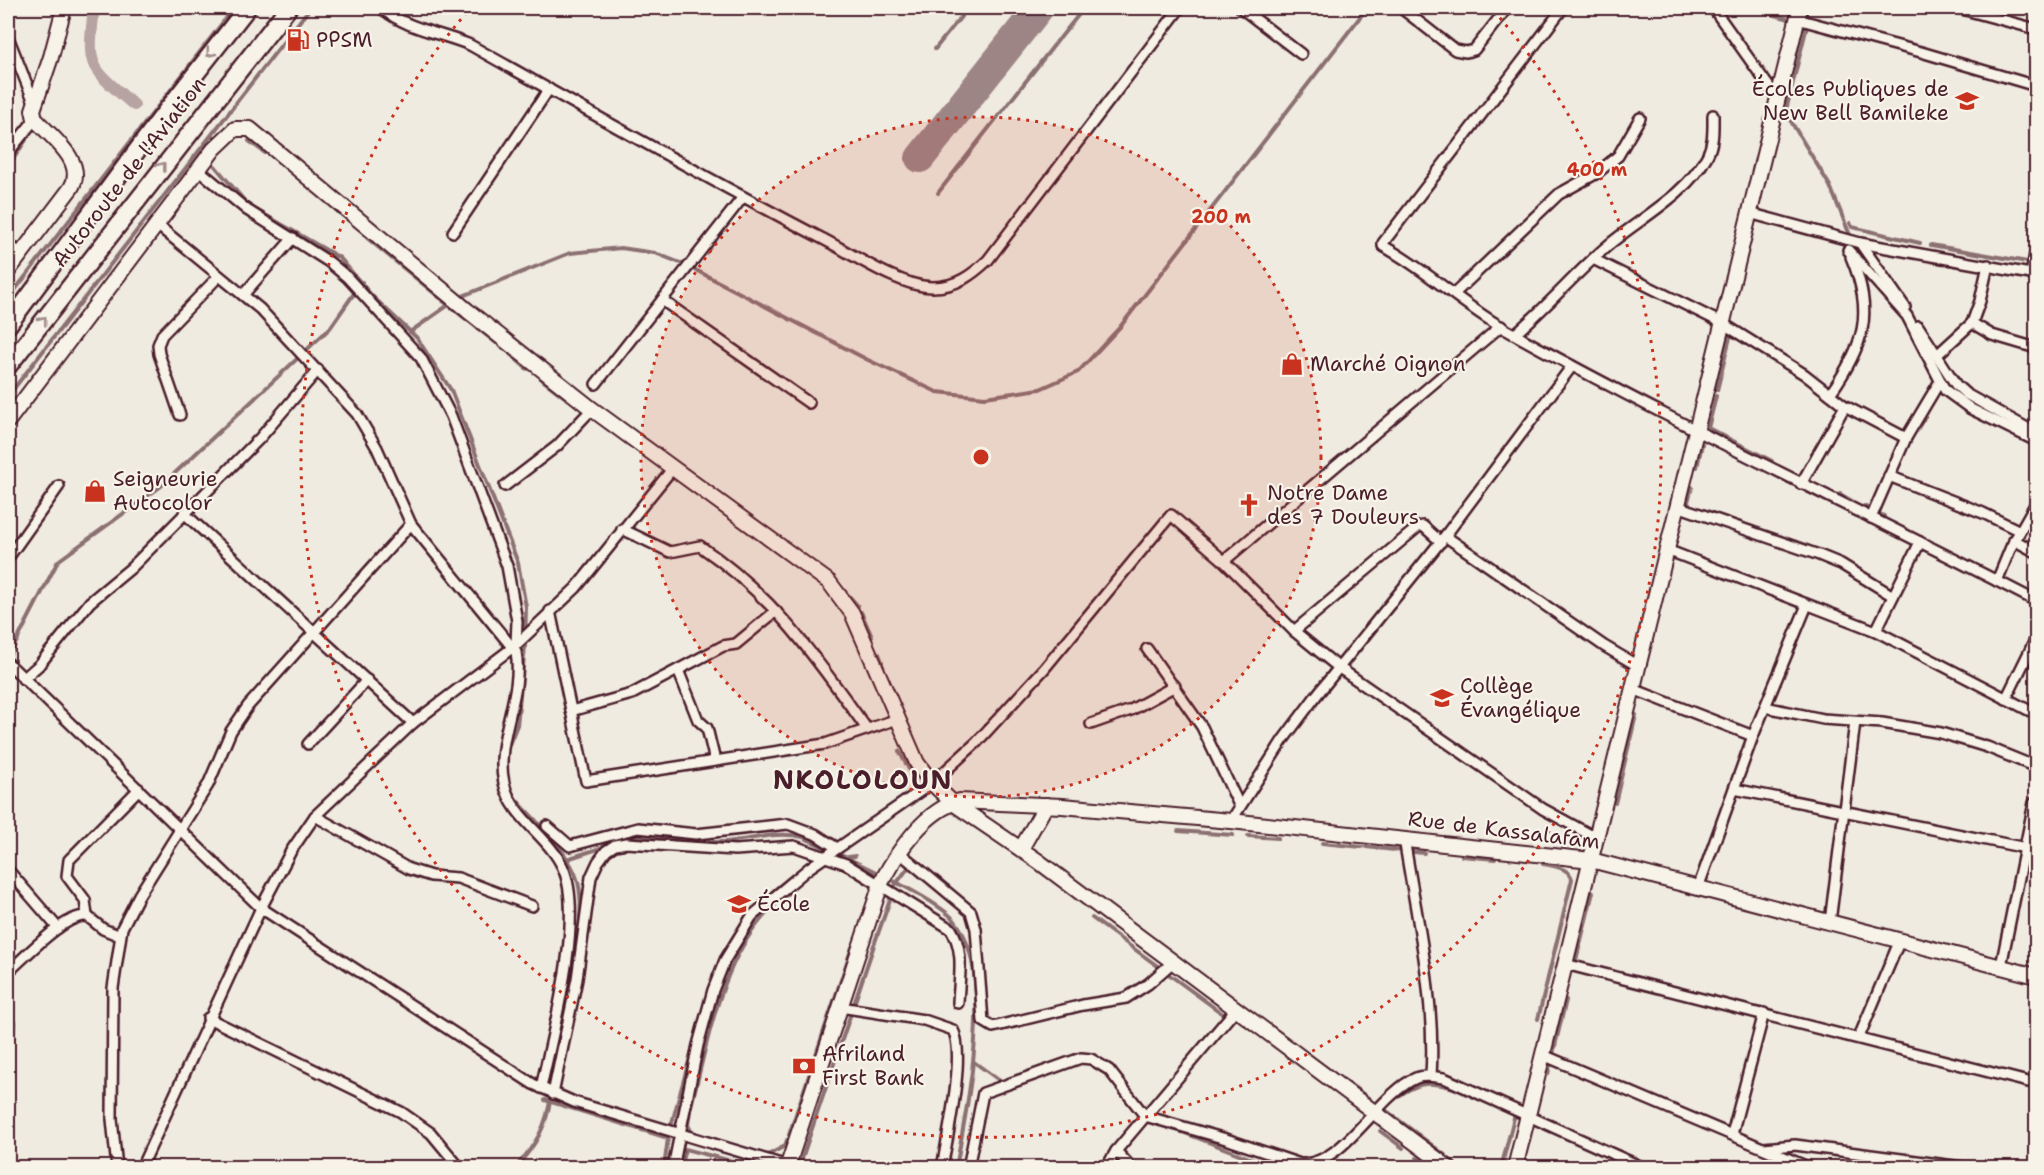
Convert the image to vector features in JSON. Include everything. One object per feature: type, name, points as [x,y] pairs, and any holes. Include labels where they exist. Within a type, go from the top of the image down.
[{"type":"highway","name":"Autoroute de l'Aviation","points":[[8,326],[170,105],[247,8]]},
{"type":"highway","name":"Autoroute de l'Aviation","points":[[8,366],[288,8]]},
{"type":"street","points":[[34,102],[51,57],[64,8]]},
{"type":"street","points":[[381,8],[398,21],[415,29],[444,34],[470,45],[743,197],[902,279],[933,287],[970,276],[988,260],[1180,8]]},
{"type":"street","points":[[1241,8],[1301,54]]},
{"type":"street","points":[[1401,8],[1455,50],[1466,52],[1474,51],[1507,8]]},
{"type":"street","points":[[1563,8],[1383,243],[1501,327],[1572,366],[1696,431],[2037,601]]},
{"type":"street","points":[[1713,8],[1739,41],[1757,73],[1778,98]]},
{"type":"street","points":[[1958,8],[1989,12],[2037,29]]},
{"type":"street","points":[[1515,1167],[1798,11],[2037,86]]},
{"type":"street","points":[[8,37],[34,102],[35,119],[70,157],[75,164],[77,176],[8,270]]},
{"type":"street","points":[[453,232],[549,89]]},
{"type":"street","points":[[1515,334],[1545,308],[1593,259],[1694,174],[1710,149],[1713,115]]},
{"type":"street","points":[[1454,294],[1559,194],[1597,173],[1618,156],[1640,118]]},
{"type":"street","points":[[8,153],[35,119]]},
{"type":"street","points":[[8,421],[220,142],[235,129],[242,128],[255,132],[468,311],[592,409],[838,590],[861,631],[917,763],[932,783],[953,803],[1021,849],[1449,1167]]},
{"type":"street","points":[[199,170],[247,210],[329,262],[362,291],[402,334],[435,381],[451,416],[507,566],[517,621],[515,645],[518,659],[503,753],[504,784],[522,817],[552,850],[563,868],[570,891],[572,914],[541,1088]]},
{"type":"street","points":[[596,384],[743,197]]},
{"type":"street","points":[[1749,213],[1860,243],[2034,275],[2037,249]]},
{"type":"street","points":[[156,224],[243,295],[299,349],[357,414],[377,448],[411,524],[515,645]]},
{"type":"street","points":[[243,295],[293,238]]},
{"type":"street","points":[[1830,394],[1856,351],[1865,324],[1863,291],[1843,238]]},
{"type":"street","points":[[8,243],[20,254]]},
{"type":"street","points":[[1860,243],[1956,385],[1966,394],[2037,433]]},
{"type":"street","points":[[1848,250],[1907,316],[1944,390],[1961,403],[2037,441]]},
{"type":"street","points":[[1593,259],[1722,323],[1804,374],[1845,406],[1906,438]]},
{"type":"street","points":[[1937,355],[1972,323],[1980,301],[1988,265]]},
{"type":"street","points":[[180,415],[158,345],[162,335],[219,276]]},
{"type":"street","points":[[662,300],[809,403]]},
{"type":"street","points":[[1972,323],[1992,335],[2037,348]]},
{"type":"street","points":[[1224,561],[1501,327]]},
{"type":"street","points":[[1231,821],[1239,805],[1338,667],[1443,539],[1572,366]]},
{"type":"street","points":[[23,679],[39,665],[90,602],[131,568],[183,513],[260,438],[318,370]]},
{"type":"street","points":[[1871,518],[1906,438],[1940,381]]},
{"type":"street","points":[[1801,484],[1845,406]]},
{"type":"street","points":[[506,486],[557,446],[592,409]]},
{"type":"street","points":[[141,1167],[208,1018],[261,908],[291,851],[315,816],[413,723],[515,645],[576,588],[673,468]]},
{"type":"street","points":[[1889,476],[1983,513],[2020,531]]},
{"type":"street","points":[[8,558],[59,486]]},
{"type":"street","points":[[1997,581],[2014,540],[2037,503]]},
{"type":"street","points":[[1677,506],[1841,564],[1893,596]]},
{"type":"street","points":[[183,513],[413,723]]},
{"type":"street","points":[[673,1167],[698,1045],[713,990],[725,960],[752,916],[780,890],[853,836],[932,783],[1003,715],[1171,515],[1224,561],[1294,631],[1338,667],[1543,809],[1596,838]]},
{"type":"street","points":[[117,1167],[112,1119],[113,988],[120,936],[139,895],[208,785],[226,742],[248,706],[411,524]]},
{"type":"street","points":[[1294,631],[1418,527],[1423,526],[1638,666]]},
{"type":"street","points":[[622,529],[670,552],[694,545],[700,546],[736,571],[797,633],[867,729]]},
{"type":"street","points":[[2014,540],[2037,552]]},
{"type":"street","points":[[1875,631],[1920,542]]},
{"type":"street","points":[[1667,550],[1875,631],[2037,714]]},
{"type":"street","points":[[1698,888],[1753,736],[1807,605]]},
{"type":"street","points":[[550,611],[586,781],[825,744],[897,719]]},
{"type":"street","points":[[571,711],[632,694],[723,646],[736,644],[777,611]]},
{"type":"street","points":[[2006,699],[2037,638]]},
{"type":"street","points":[[1147,649],[1202,727],[1239,805]]},
{"type":"street","points":[[9,666],[261,908],[541,1088],[679,1135],[789,1167],[883,879],[925,822],[953,803]]},
{"type":"street","points":[[678,670],[698,720],[707,728],[715,761]]},
{"type":"street","points":[[308,744],[367,680]]},
{"type":"street","points":[[1091,724],[1131,710],[1175,686]]},
{"type":"street","points":[[1632,689],[1753,736]]},
{"type":"street","points":[[1765,707],[1823,719],[1896,724],[1987,747],[2037,767]]},
{"type":"street","points":[[1830,922],[1855,722]]},
{"type":"street","points":[[87,916],[85,900],[67,876],[69,860],[139,789]]},
{"type":"street","points":[[1734,789],[2037,850]]},
{"type":"street","name":"Rue de Kassalafam","points":[[953,803],[969,801],[1231,821],[1591,860],[2037,976]]},
{"type":"street","points":[[2001,966],[2023,847],[2036,803]]},
{"type":"street","points":[[1021,849],[1046,806]]},
{"type":"street","points":[[315,816],[409,869],[431,876],[458,878],[532,906]]},
{"type":"street","points":[[547,826],[570,846],[638,828],[696,834],[788,824],[815,834],[839,847]]},
{"type":"street","points":[[1404,838],[1427,985],[1432,1046],[1431,1076]]},
{"type":"street","points":[[554,1094],[577,979],[591,877],[606,851],[626,843],[735,850],[794,846],[883,879],[951,929],[959,945],[958,1003]]},
{"type":"street","points":[[900,853],[971,912],[976,929],[983,1021],[988,1026],[993,1027],[1058,1011],[1126,999],[1157,977],[1173,962]]},
{"type":"street","points":[[8,870],[58,928]]},
{"type":"street","points":[[9,971],[58,928],[81,916],[87,916],[103,929],[120,936]]},
{"type":"street","points":[[1859,1037],[1900,940]]},
{"type":"street","points":[[1565,964],[2037,1084]]},
{"type":"street","points":[[840,1007],[924,1020],[953,1030],[957,1037],[957,1064],[942,1167]]},
{"type":"street","points":[[1106,1167],[1144,1116],[1236,1009]]},
{"type":"street","points":[[1732,1134],[1764,1013]]},
{"type":"street","points":[[208,1018],[401,1112],[431,1133],[460,1167]]},
{"type":"street","points":[[8,1039],[9,1023]]},
{"type":"street","points":[[1543,1055],[1810,1167]]},
{"type":"street","points":[[968,1167],[983,1093],[1069,1060],[1082,1058],[1099,1063],[1109,1070],[1144,1116],[1308,1165],[1330,1155],[1374,1111],[1415,1078],[1431,1076],[1444,1078],[1644,1167]]},
{"type":"street","points":[[1763,1148],[1795,1145],[1970,1167]]},
{"type":"street","points":[[1116,1151],[1132,1167]]},
{"type":"waterway","points":[[94,8],[91,43],[94,64],[107,82],[134,105]]},
{"type":"waterway","points":[[189,66],[234,8]]},
{"type":"waterway","points":[[236,103],[310,8]]},
{"type":"waterway","points":[[935,49],[968,8]]},
{"type":"waterway","points":[[1060,38],[1084,8]]},
{"type":"waterway","points":[[410,332],[460,297],[570,253],[621,248],[655,253],[688,266],[868,360],[937,392],[985,397],[1040,389],[1078,372],[1120,327],[1367,8]]},
{"type":"waterway","points":[[1750,8],[1793,20]]},
{"type":"waterway","points":[[1721,12],[1744,45]]},
{"type":"waterway","points":[[1786,110],[1808,22]]},
{"type":"waterway","points":[[1001,113],[1058,40]]},
{"type":"waterway","points":[[8,299],[187,69]]},
{"type":"waterway","points":[[1781,105],[1830,186],[1856,250],[1873,271]]},
{"type":"waterway","points":[[8,396],[234,106]]},
{"type":"waterway","points":[[938,193],[999,115]]},
{"type":"waterway","points":[[8,167],[26,140]]},
{"type":"waterway","points":[[249,141],[265,153]]},
{"type":"waterway","points":[[215,166],[248,205],[340,258],[372,296],[417,338],[451,390],[518,563],[526,607],[525,646],[517,725],[506,752]]},
{"type":"waterway","points":[[1850,223],[1852,227],[1920,243]]},
{"type":"waterway","points":[[367,238],[440,298]]},
{"type":"waterway","points":[[1931,245],[2033,263]]},
{"type":"waterway","points":[[8,658],[58,561],[160,487],[330,328],[362,282]]},
{"type":"waterway","points":[[443,301],[496,343]]},
{"type":"waterway","points":[[1717,390],[1732,329]]},
{"type":"waterway","points":[[510,354],[527,369]]},
{"type":"waterway","points":[[541,379],[567,399]]},
{"type":"waterway","points":[[1716,396],[1708,428],[1772,461]]},
{"type":"waterway","points":[[1697,467],[1702,444]]},
{"type":"waterway","points":[[1686,509],[1692,487]]},
{"type":"waterway","points":[[1840,494],[1852,501]]},
{"type":"waterway","points":[[1864,506],[1884,516]]},
{"type":"waterway","points":[[833,578],[858,606]]},
{"type":"waterway","points":[[861,612],[872,637]]},
{"type":"waterway","points":[[879,654],[882,662]]},
{"type":"waterway","points":[[1615,803],[1636,715]]},
{"type":"waterway","points":[[899,751],[915,780]]},
{"type":"waterway","points":[[509,786],[514,797],[560,848],[574,871],[580,891],[576,956]]},
{"type":"waterway","points":[[1178,831],[1233,835]]},
{"type":"waterway","points":[[625,839],[657,837],[719,842],[781,835],[803,837],[907,888],[944,911],[955,921],[967,944],[974,973],[976,1005],[971,1076],[956,1168]]},
{"type":"waterway","points":[[1248,836],[1278,838]]},
{"type":"waterway","points":[[1322,843],[1362,847]]},
{"type":"waterway","points":[[567,859],[607,846]]},
{"type":"waterway","points":[[1366,847],[1424,853]]},
{"type":"waterway","points":[[725,952],[743,923],[765,898],[818,856]]},
{"type":"waterway","points":[[843,858],[855,856]]},
{"type":"waterway","points":[[1462,856],[1495,859]]},
{"type":"waterway","points":[[896,884],[911,864]]},
{"type":"waterway","points":[[1538,1019],[1572,879],[1568,872],[1543,864]]},
{"type":"waterway","points":[[875,942],[895,886]]},
{"type":"waterway","points":[[1575,964],[1593,892]]},
{"type":"waterway","points":[[693,1135],[688,1125],[690,1110],[712,1021],[722,992],[748,937],[766,913],[789,893]]},
{"type":"waterway","points":[[1092,918],[1227,1017]]},
{"type":"waterway","points":[[800,1164],[874,945]]},
{"type":"waterway","points":[[789,1135],[852,947]]},
{"type":"waterway","points":[[556,1058],[561,1018],[574,975]]},
{"type":"waterway","points":[[1553,1054],[1566,1000]]},
{"type":"waterway","points":[[670,1130],[703,1010]]},
{"type":"waterway","points":[[1270,1026],[1280,1033]]},
{"type":"waterway","points":[[1308,1054],[1328,1069]]},
{"type":"waterway","points":[[1548,1074],[1551,1061]]},
{"type":"waterway","points":[[974,1062],[1000,1081],[1007,1081]]},
{"type":"waterway","points":[[1343,1079],[1370,1099]]},
{"type":"waterway","points":[[1391,1102],[1416,1086],[1428,1084],[1446,1086],[1473,1094],[1538,1125]]},
{"type":"waterway","points":[[515,1168],[529,1151],[543,1126],[551,1095]]},
{"type":"waterway","points":[[545,1100],[668,1138],[664,1168]]},
{"type":"waterway","points":[[1383,1108],[1445,1155]]},
{"type":"waterway","points":[[1501,1168],[1515,1114]]},
{"type":"waterway","points":[[1164,1125],[1275,1168]]},
{"type":"waterway","points":[[1380,1131],[1403,1148]]},
{"type":"waterway","points":[[755,1152],[768,1155],[785,1146],[787,1140]]},
{"type":"waterway","points":[[680,1168],[685,1149],[758,1168]]},
{"type":"waterway","points":[[1318,1168],[1341,1151]]},
{"type":"waterway","points":[[1417,1158],[1431,1168]]},
{"type":"taxiway","points":[[920,158],[1039,8]]},
{"type":"place","name":"PPSM","points":[[298,40]]},
{"type":"place","name":"Écoles Publiques de New Bell Bamileke","points":[[1967,101]]},
{"type":"place","name":"Marché Oignon","points":[[1292,364]]},
{"type":"place","name":"Seigneurie Autocolor","points":[[95,491]]},
{"type":"place","name":"Notre Dame des 7 Douleurs","points":[[1249,505]]},
{"type":"place","name":"Collège Évangélique","points":[[1442,698]]},
{"type":"place","name":"École","points":[[739,904]]},
{"type":"place","name":"Afriland First Bank","points":[[804,1066]]},
{"type":"district","name":"NKOLOLOUN","points":[[863,779]]}]
